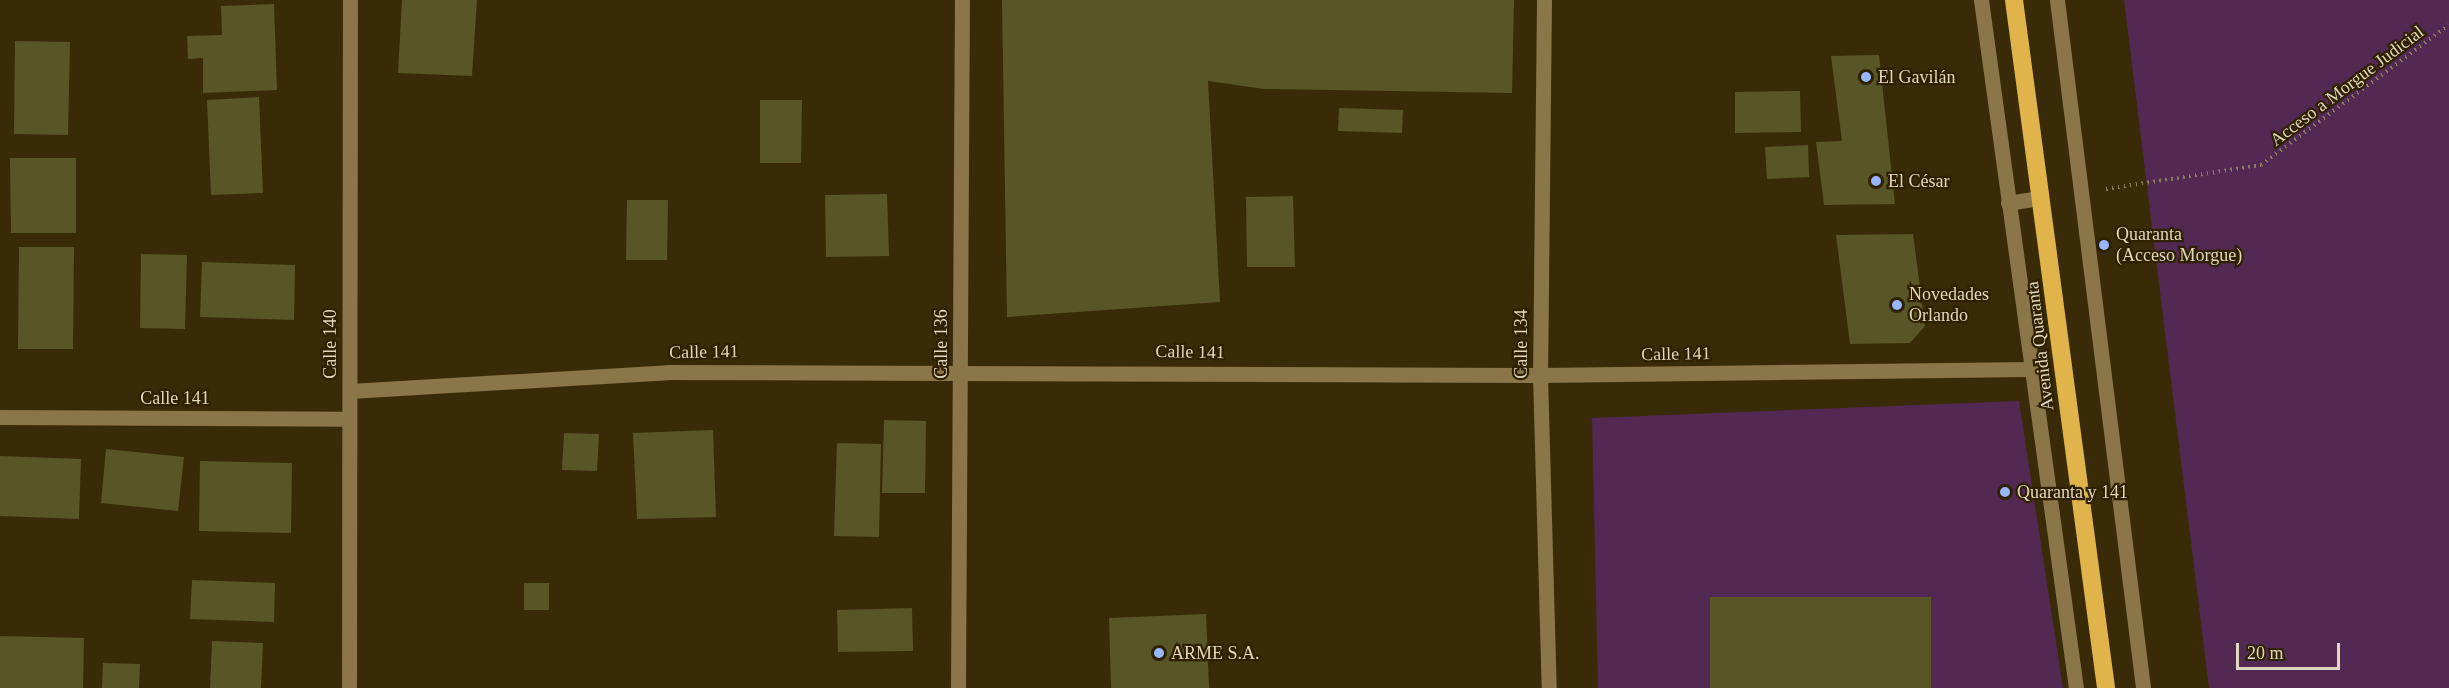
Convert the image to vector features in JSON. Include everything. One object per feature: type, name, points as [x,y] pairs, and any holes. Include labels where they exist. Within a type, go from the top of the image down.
[{"type":"highway","name":"Avenida Quaranta","points":[[2014,0],[2106,688]]},
{"type":"street","name":"Calle 140","points":[[349,688],[350,0]]},
{"type":"street","name":"Calle 136","points":[[958,688],[963,0]]},
{"type":"street","name":"Calle 134","points":[[1544,0],[1540,375],[1549,688]]},
{"type":"street","points":[[1981,0],[2076,688]]},
{"type":"street","points":[[2057,0],[2143,688]]},
{"type":"street","points":[[2008,203],[2041,198]]},
{"type":"street","name":"Calle 141","points":[[350,391],[667,372],[960,369],[1540,375],[2031,369]]},
{"type":"street","name":"Calle 141","points":[[0,417],[349,419]]},
{"type":"path","name":"Acceso a Morgue Judicial","points":[[2082,192],[2261,165],[2449,26]]},
{"type":"shaded area","points":[[2124,0],[2449,0],[2449,688],[2209,688]]},
{"type":"shaded area","points":[[2019,401],[2063,688],[1598,688],[1592,418]]},
{"type":"building","points":[[402,0],[477,0],[472,76],[398,73]]},
{"type":"building","points":[[1002,0],[1514,0],[1512,93],[1264,89],[1208,81],[1220,302],[1007,317]]},
{"type":"building","points":[[274,4],[277,90],[203,93],[203,58],[188,59],[187,36],[222,35],[221,6]]},
{"type":"building","points":[[15,41],[70,42],[68,135],[14,134]]},
{"type":"building","points":[[1879,55],[1895,204],[1824,205],[1816,142],[1842,141],[1831,56]]},
{"type":"building","points":[[1800,91],[1801,132],[1735,133],[1735,92]]},
{"type":"building","points":[[259,97],[263,193],[211,195],[207,100]]},
{"type":"building","points":[[760,100],[802,100],[801,163],[760,163]]},
{"type":"building","points":[[1339,108],[1403,110],[1402,133],[1338,131]]},
{"type":"building","points":[[1808,145],[1809,177],[1767,179],[1765,147]]},
{"type":"building","points":[[10,158],[76,158],[76,233],[11,233]]},
{"type":"building","points":[[887,194],[889,256],[826,257],[825,195]]},
{"type":"building","points":[[1293,196],[1295,267],[1247,267],[1246,197]]},
{"type":"building","points":[[627,200],[668,200],[667,260],[626,260]]},
{"type":"building","points":[[1913,234],[1925,326],[1910,343],[1850,344],[1836,235]]},
{"type":"building","points":[[19,247],[74,247],[73,349],[18,349]]},
{"type":"building","points":[[141,254],[187,255],[185,329],[140,328]]},
{"type":"building","points":[[202,262],[295,265],[294,320],[200,317]]},
{"type":"building","points":[[884,420],[926,421],[925,493],[882,493]]},
{"type":"building","points":[[713,430],[716,517],[637,519],[633,433]]},
{"type":"building","points":[[564,433],[599,434],[597,471],[562,470]]},
{"type":"building","points":[[837,443],[881,444],[879,537],[834,536]]},
{"type":"building","points":[[106,449],[184,457],[178,511],[101,503]]},
{"type":"building","points":[[0,456],[81,459],[79,519],[0,516]]},
{"type":"building","points":[[200,461],[292,463],[291,533],[199,531]]},
{"type":"building","points":[[192,580],[275,583],[274,622],[190,619]]},
{"type":"building","points":[[524,583],[549,583],[549,610],[524,610]]},
{"type":"building","points":[[1710,597],[1931,597],[1931,688],[1710,688]]},
{"type":"building","points":[[912,608],[913,651],[838,652],[837,610]]},
{"type":"building","name":"ARME S.A.","points":[[1206,614],[1209,688],[1111,688],[1109,618]]},
{"type":"building","points":[[0,636],[84,638],[83,688],[0,688]]},
{"type":"building","points":[[212,641],[263,643],[261,688],[210,688]]},
{"type":"building","points":[[103,663],[140,664],[139,688],[102,688]]},
{"type":"place","name":"El Gavilán","points":[[1866,77]]},
{"type":"place","name":"El César","points":[[1876,181]]},
{"type":"place","name":"Quaranta (Acceso Morgue)","points":[[2104,245]]},
{"type":"place","name":"Novedades Orlando","points":[[1897,305]]},
{"type":"place","name":"Quaranta y 141","points":[[2005,492]]},
{"type":"place","name":"ARME S.A.","points":[[1159,653]]}]
